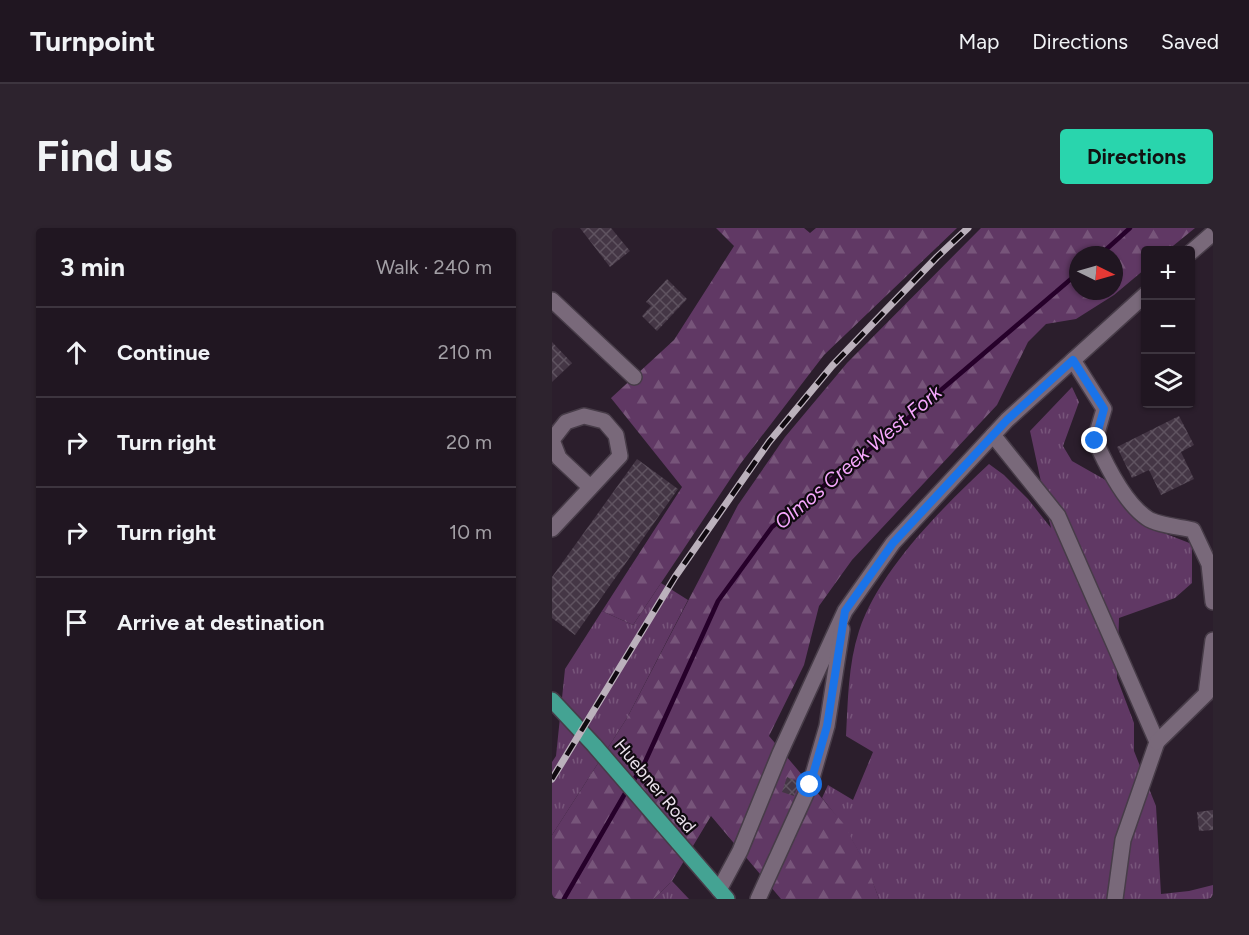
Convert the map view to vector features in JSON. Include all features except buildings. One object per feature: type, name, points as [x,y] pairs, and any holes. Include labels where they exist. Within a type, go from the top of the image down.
[{"type":"main road","name":"Huebner Road","points":[[553,703],[594,745],[723,894]]},
{"type":"street","points":[[1195,249],[1213,232]]},
{"type":"street","points":[[723,894],[780,753],[845,611],[893,543],[993,435],[1141,299]]},
{"type":"street","points":[[552,300],[634,377]]},
{"type":"street","points":[[1073,360],[1104,409],[1095,441],[1110,473],[1128,498],[1148,519],[1193,530],[1209,564],[1213,602]]},
{"type":"street","points":[[552,529],[620,456],[616,435],[604,421],[584,416],[566,422],[552,440],[559,458],[590,487]]},
{"type":"street","points":[[993,435],[1058,516],[1157,742]]},
{"type":"street","points":[[758,899],[810,785],[827,726],[845,611]]},
{"type":"street","points":[[1115,899],[1123,840],[1157,742],[1206,694],[1213,640]]},
{"type":"green space","points":[[716,228],[804,228],[810,233],[816,228],[957,228],[824,355],[741,463],[633,625],[602,611],[682,487],[611,398],[674,340],[734,246]]},
{"type":"green space","points":[[981,228],[1195,228],[1173,246],[1141,246],[1141,272],[1123,287],[1123,246],[1069,246],[1069,300],[1106,300],[1076,319],[1046,324],[1028,342],[997,405],[852,560],[819,606],[804,665],[769,736],[843,823],[867,866],[879,899],[781,899],[711,816],[672,881],[654,899],[552,899],[552,835],[627,718],[738,505],[785,437],[847,363]]},
{"type":"green space","points":[[1072,387],[1079,402],[1063,446],[1072,461],[1116,486],[1156,530],[1192,544],[1192,583],[1175,598],[1119,618],[1117,678],[1134,723],[1134,751],[1156,806],[1161,894],[1189,891],[1213,885],[1213,899],[879,899],[855,846],[822,798],[828,785],[853,800],[873,752],[846,736],[851,670],[859,631],[868,608],[881,585],[914,541],[989,464],[1004,475],[1028,499],[1051,528],[1030,431]]},
{"type":"green space","points":[[661,583],[688,600],[627,718],[552,835],[552,762],[556,756],[565,669],[602,611],[633,625]]},
{"type":"green space","points":[[672,881],[689,899],[654,899]]},
{"type":"waterway","name":"Olmos Creek West Fork","points":[[1110,246],[1130,228]]},
{"type":"waterway","name":"Olmos Creek West Fork","points":[[632,783],[645,762],[718,601],[772,527],[900,425],[1069,281]]},
{"type":"waterway","name":"Olmos Creek West Fork","points":[[564,899],[627,790]]},
{"type":"railway","points":[[552,779],[675,577],[769,442],[832,366],[968,228]]},
{"type":"route","points":[[810,785],[827,726],[845,611],[893,543],[1007,420],[1073,360],[1104,409],[1095,441]]}]
